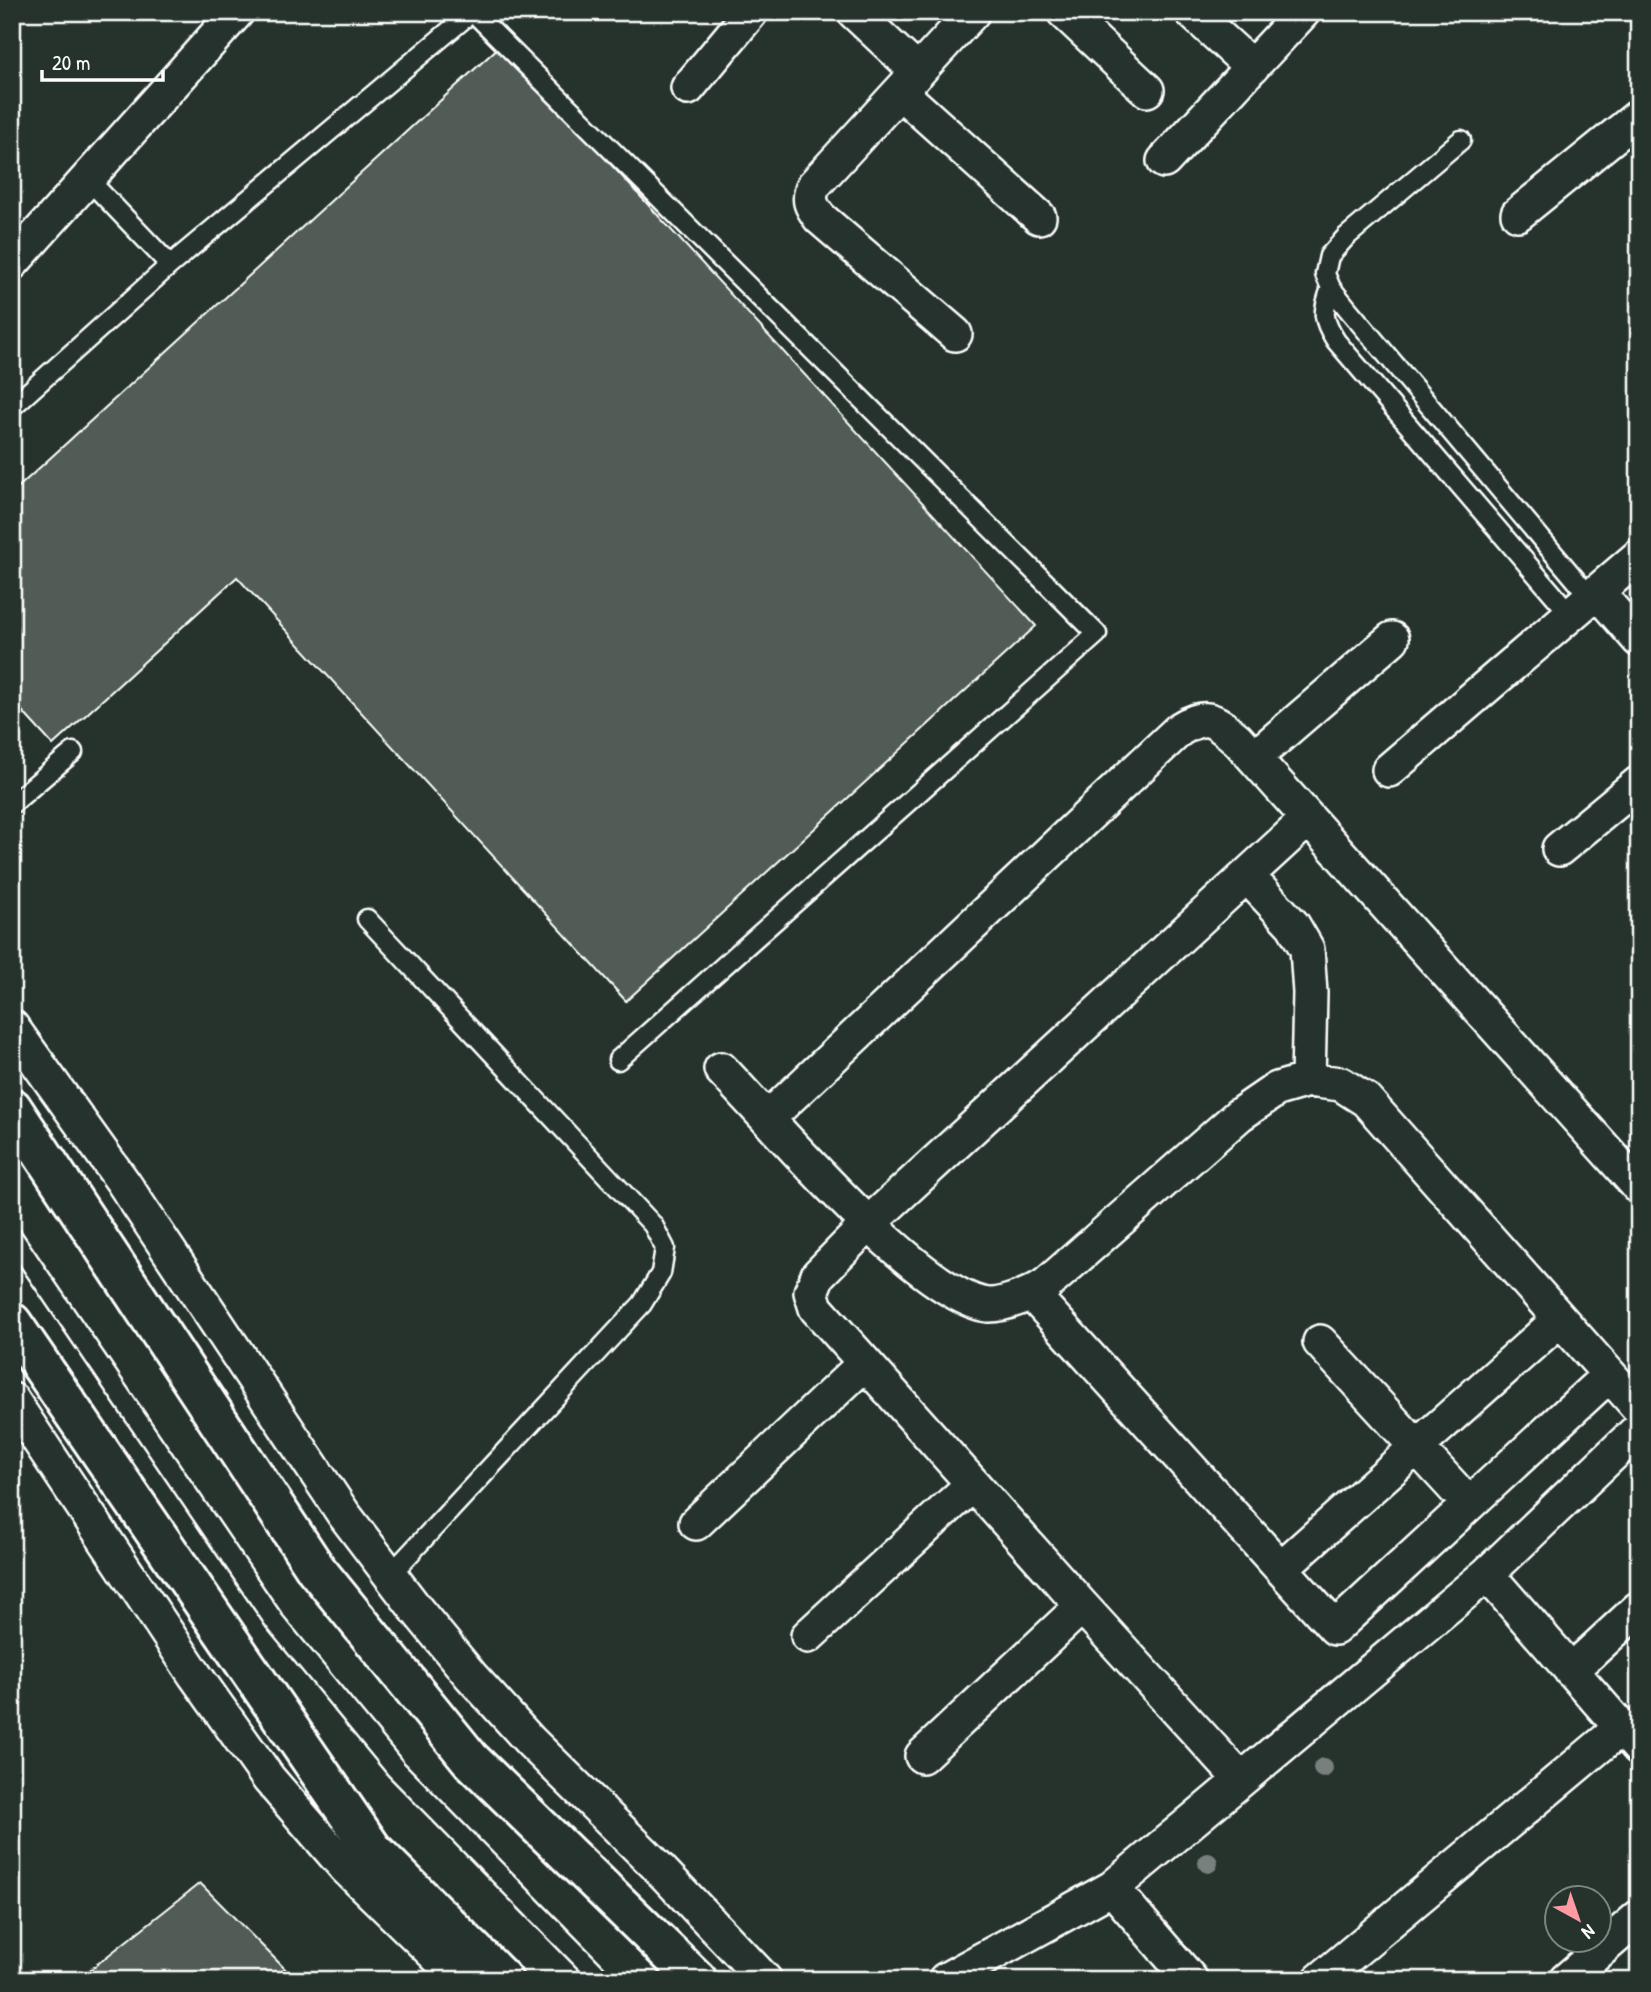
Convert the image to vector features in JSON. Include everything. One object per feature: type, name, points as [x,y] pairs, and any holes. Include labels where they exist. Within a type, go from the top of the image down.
[{"type":"main road","points":[[12,1108],[316,1569],[470,1759],[697,1980]]},
{"type":"main road","points":[[12,1323],[372,1849],[503,1980]]},
{"type":"street","points":[[12,263],[237,12]]},
{"type":"street","points":[[688,88],[751,12]]},
{"type":"street","points":[[854,12],[909,82],[1039,216]]},
{"type":"street","points":[[955,334],[820,218],[811,206],[809,195],[814,185],[973,12]]},
{"type":"street","points":[[1064,12],[1147,90]]},
{"type":"street","points":[[1192,12],[1252,67]]},
{"type":"street","points":[[1164,162],[1303,12]]},
{"type":"street","points":[[1518,214],[1639,116]]},
{"type":"street","points":[[1389,770],[1639,556]]},
{"type":"street","points":[[1586,602],[1639,640]]},
{"type":"street","points":[[1254,758],[1392,639]]},
{"type":"street","points":[[768,1118],[1180,729],[1197,719],[1216,722],[1237,739],[1639,1187]]},
{"type":"street","points":[[1559,849],[1639,783]]},
{"type":"street","points":[[1241,1780],[816,1308],[811,1292],[818,1275],[868,1224],[1308,819]]},
{"type":"street","points":[[1247,876],[1293,925],[1307,949],[1310,993],[1308,1080]]},
{"type":"street","points":[[12,1027],[123,1182],[343,1513],[390,1575],[471,1676],[530,1741],[654,1863],[765,1980]]},
{"type":"street","points":[[721,1069],[868,1224],[931,1276],[960,1296],[989,1305],[1033,1295],[1239,1115],[1277,1089],[1308,1080],[1340,1084],[1366,1100],[1639,1408]]},
{"type":"street","points":[[1033,1295],[1335,1628],[1609,1375]]},
{"type":"street","points":[[1281,1568],[1560,1319]]},
{"type":"street","points":[[1320,1342],[1469,1504]]},
{"type":"street","points":[[696,1523],[865,1363]]},
{"type":"street","points":[[12,1400],[195,1675],[269,1779],[346,1868],[461,1980]]},
{"type":"street","points":[[945,1980],[1112,1888],[1486,1574],[1639,1429]]},
{"type":"street","points":[[808,1636],[973,1483]]},
{"type":"street","points":[[1321,1980],[1630,1738],[1486,1574]]},
{"type":"street","points":[[922,1756],[1082,1606]]},
{"type":"street","points":[[1571,1671],[1639,1608]]},
{"type":"street","points":[[1112,1888],[1191,1980]]},
{"type":"street","points":[[1566,1980],[1639,1917]]},
{"type":"lane","points":[[12,407],[170,265],[473,12],[1097,634],[618,1060]]},
{"type":"lane","points":[[1461,140],[1346,237],[1329,256],[1325,274],[1331,288],[1586,602]]},
{"type":"lane","points":[[88,179],[170,265]]},
{"type":"lane","points":[[1331,288],[1324,306],[1325,324],[1336,341],[1586,602]]},
{"type":"lane","points":[[12,804],[73,752]]},
{"type":"lane","points":[[367,919],[653,1225],[664,1248],[661,1273],[642,1304],[390,1575]]},
{"type":"lane","points":[[12,1236],[275,1622],[396,1769],[603,1980]]},
{"type":"building","points":[[501,45],[1036,626],[626,1001],[237,577],[53,745],[12,700],[12,493]]},
{"type":"building","points":[[200,1883],[296,1980],[77,1980]]}]
